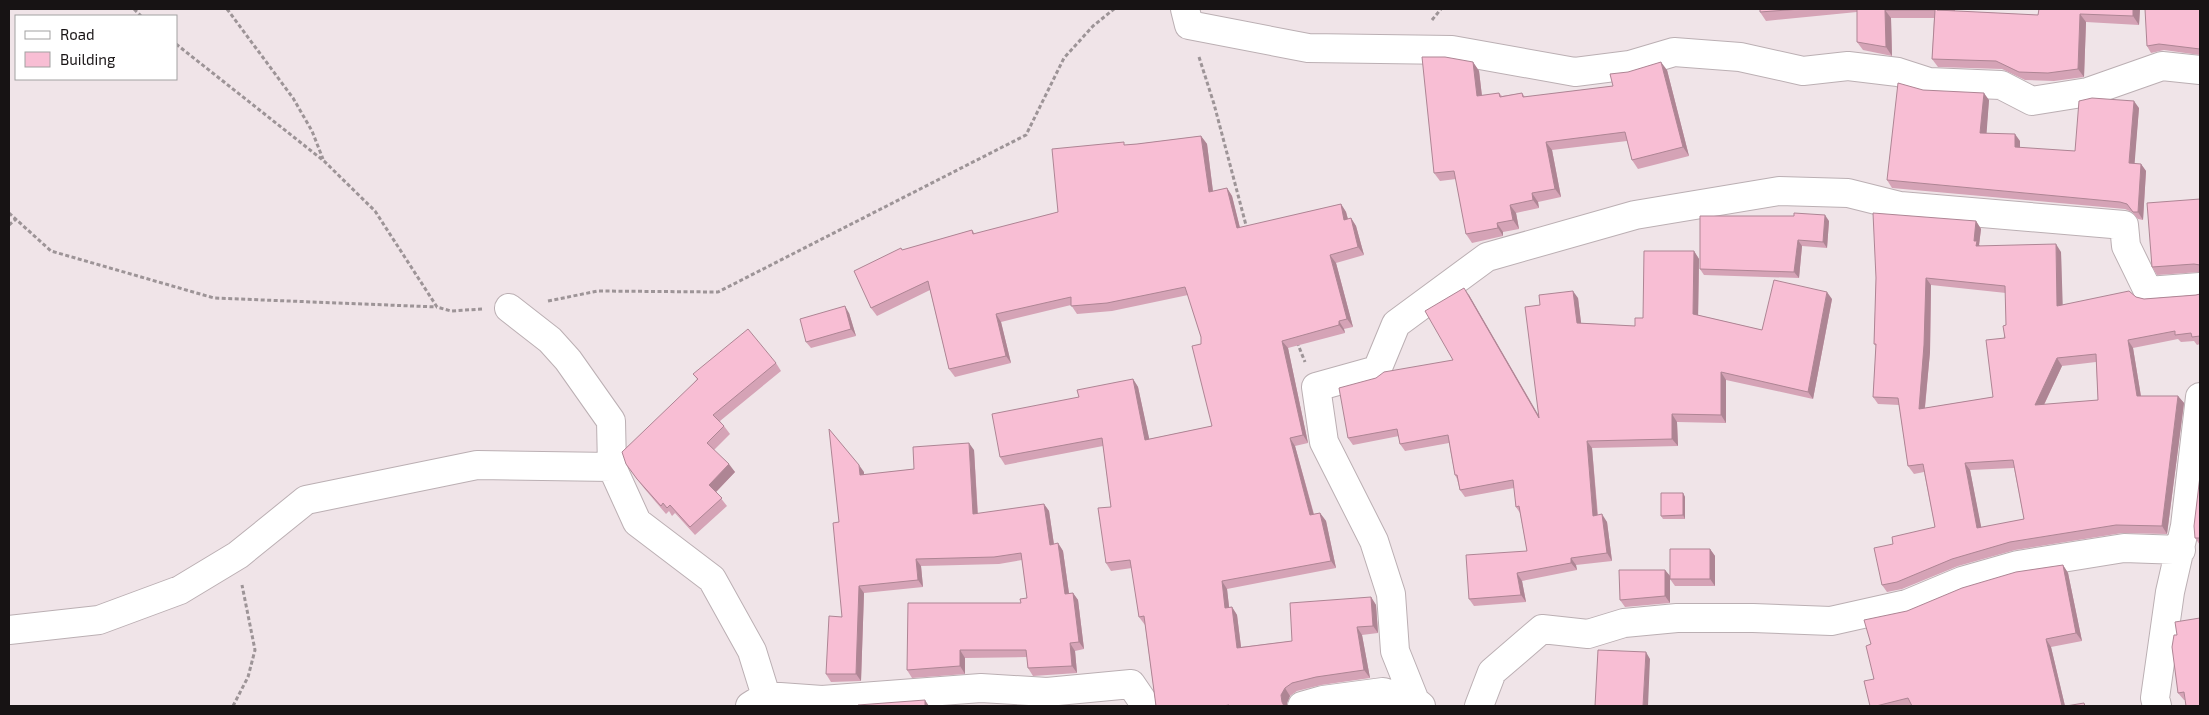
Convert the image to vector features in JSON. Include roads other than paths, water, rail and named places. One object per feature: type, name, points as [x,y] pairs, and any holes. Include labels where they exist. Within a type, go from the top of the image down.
[{"type":"street","points":[[1187,17],[1221,20],[1308,48],[1452,50],[1575,72],[1630,65],[1674,52],[1740,57],[1803,71],[1848,66],[1898,72],[1929,82],[2001,85],[2032,101],[2088,92],[2162,66],[2200,70]]},
{"type":"street","points":[[1418,704],[1395,651],[1391,594],[1374,542],[1324,442],[1316,388],[1377,370],[1396,324],[1487,257],[1635,215],[1779,191],[1848,193],[1900,206],[2124,224],[2126,246],[2148,291],[2200,287]]},
{"type":"street","points":[[509,308],[550,340],[562,353],[612,421],[612,467],[637,522],[712,579],[752,650],[758,701],[822,700],[981,688],[1047,692],[1130,684],[1146,706]]},
{"type":"street","points":[[2157,706],[2155,698],[2170,592],[2180,550],[2200,397]]},
{"type":"street","points":[[9,630],[99,620],[180,590],[238,555],[306,500],[477,465],[612,467]]},
{"type":"street","points":[[1479,706],[1492,672],[1542,629],[1588,634],[1624,623],[1678,618],[1831,621],[1907,604],[1962,581],[2018,565],[2124,548],[2180,550]]},
{"type":"street","points":[[1302,706],[1323,700],[1383,692],[1418,704]]}]
